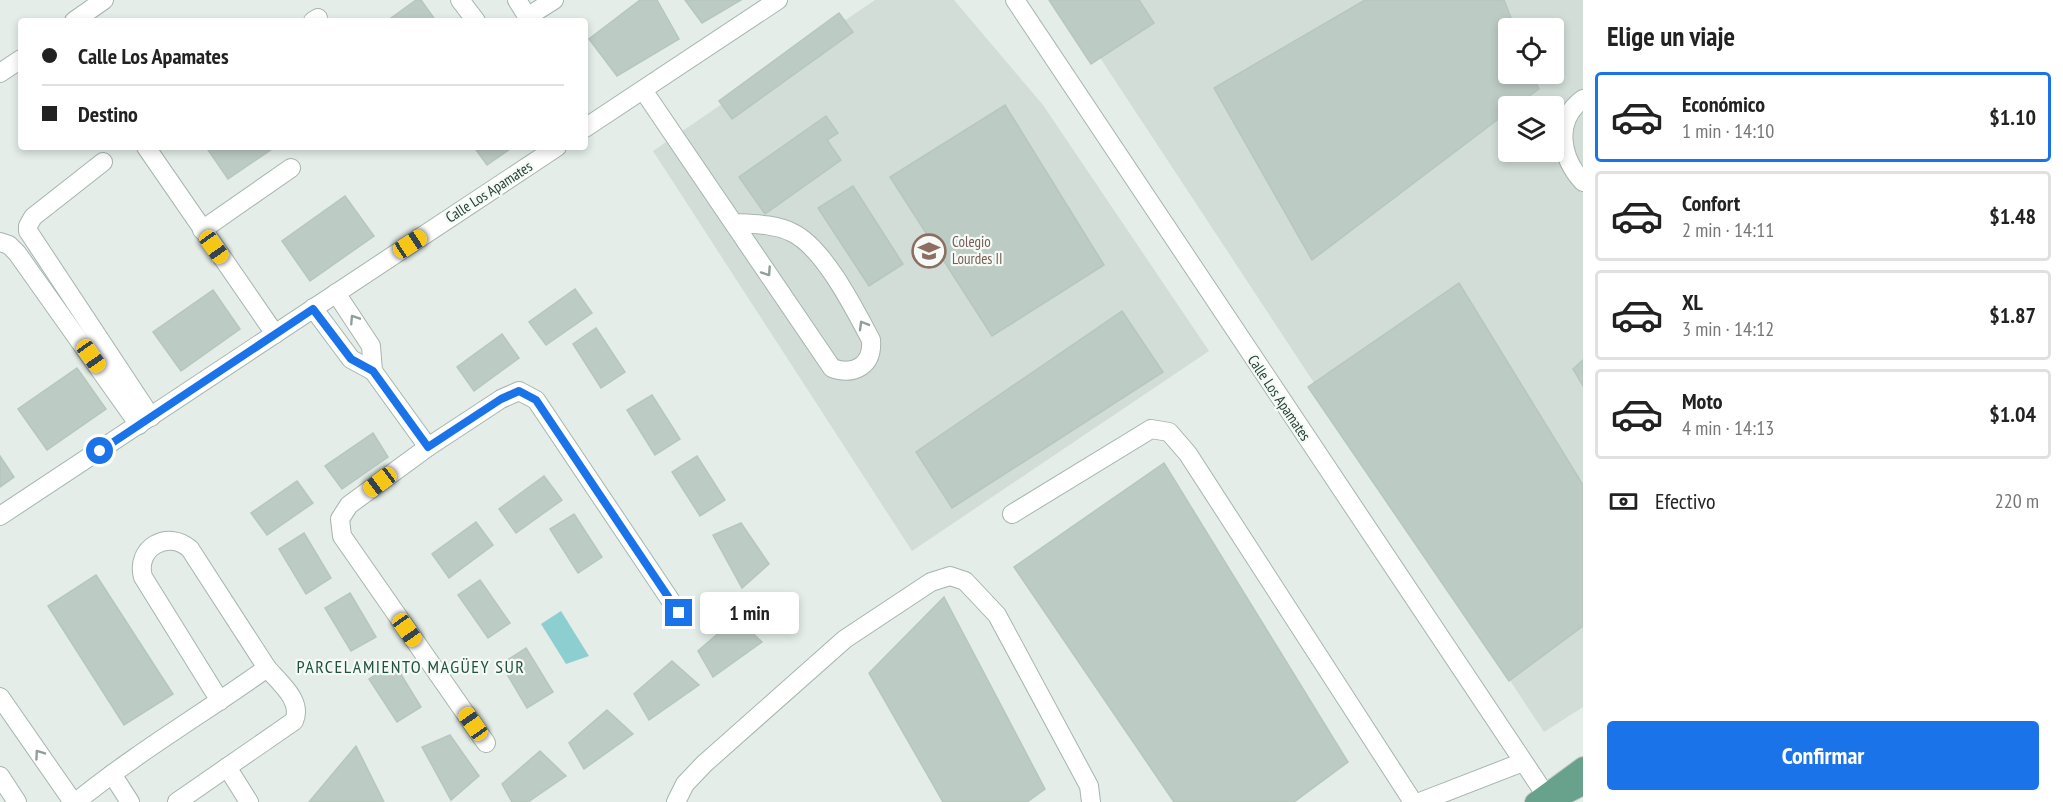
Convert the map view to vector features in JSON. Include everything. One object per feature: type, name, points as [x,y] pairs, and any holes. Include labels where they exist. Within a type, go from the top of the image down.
[{"type":"main road","points":[[1544,799],[1583,766]]},
{"type":"main road","points":[[1544,799],[1583,786]]},
{"type":"street","points":[[78,18],[104,0]]},
{"type":"street","points":[[460,0],[474,18]]},
{"type":"street","points":[[517,0],[528,18]]},
{"type":"street","points":[[530,18],[554,0]]},
{"type":"street","points":[[588,119],[643,90],[778,0]]},
{"type":"street","name":"Calle Los Apamates","points":[[1015,0],[1523,762],[1544,799]]},
{"type":"street","points":[[0,73],[18,60]]},
{"type":"street","points":[[643,90],[832,368],[842,372],[853,371],[865,365],[872,351],[872,340],[847,296],[821,258],[794,233],[762,225],[734,223]]},
{"type":"street","points":[[1583,99],[1563,125],[1563,150],[1574,172],[1583,182]]},
{"type":"street","points":[[148,150],[275,334]]},
{"type":"street","name":"Calle Los Apamates","points":[[0,516],[552,150]]},
{"type":"street","points":[[103,162],[33,217],[28,231],[145,421]]},
{"type":"street","points":[[202,230],[291,168]]},
{"type":"street","points":[[0,242],[9,245],[17,253],[145,421]]},
{"type":"street","points":[[336,293],[371,346],[373,371]]},
{"type":"street","points":[[313,309],[351,359],[373,371],[428,447]]},
{"type":"street","points":[[486,743],[342,536],[340,519],[349,505],[428,447],[501,399],[519,391],[536,400],[679,613]]},
{"type":"street","points":[[1012,514],[1151,429],[1169,432],[1188,454],[1413,802]]},
{"type":"street","points":[[177,802],[294,721],[297,714],[293,699],[267,668],[190,549],[182,542],[172,539],[152,546],[140,566],[143,577],[220,701]]},
{"type":"street","points":[[676,802],[686,784],[704,764],[845,639],[931,582],[950,576],[965,581],[997,615],[1089,786],[1091,802]]},
{"type":"street","points":[[0,697],[74,802],[267,668]]},
{"type":"street","points":[[1420,802],[1523,762]]},
{"type":"street","points":[[227,767],[249,802]]},
{"type":"street","points":[[112,774],[130,802]]},
{"type":"street","points":[[0,776],[17,802]]},
{"type":"shaded area","name":"Colegio Lourdes II","points":[[875,0],[954,0],[1043,105],[1209,351],[912,551],[653,151]]},
{"type":"shaded area","points":[[1062,0],[1583,0],[1583,707],[1544,732]]},
{"type":"water","points":[[561,611],[589,656],[566,664],[541,624]]},
{"type":"building","points":[[416,0],[421,0],[434,18],[391,18]]},
{"type":"building","points":[[640,0],[657,0],[679,39],[617,76],[589,39]]},
{"type":"building","points":[[685,0],[741,0],[702,23]]},
{"type":"building","points":[[1049,0],[1139,0],[1154,23],[1091,64]]},
{"type":"building","points":[[1365,0],[1504,0],[1511,18],[1498,18],[1498,84],[1537,84],[1539,89],[1529,96],[1498,96],[1498,119],[1312,260],[1214,88]]},
{"type":"building","points":[[839,13],[853,32],[732,119],[719,101]]},
{"type":"building","points":[[1005,105],[1104,265],[992,336],[890,177]]},
{"type":"building","points":[[826,116],[838,133],[827,140],[841,160],[765,214],[739,177]]},
{"type":"building","points":[[208,150],[271,150],[228,179]]},
{"type":"building","points":[[476,150],[509,150],[487,165]]},
{"type":"building","points":[[853,186],[903,264],[869,286],[818,208]]},
{"type":"building","points":[[345,196],[374,236],[310,281],[282,241]]},
{"type":"building","points":[[1459,283],[1583,485],[1583,626],[1509,681],[1308,387]]},
{"type":"building","points":[[575,289],[592,313],[546,345],[529,322]]},
{"type":"building","points":[[213,290],[240,329],[181,371],[153,332]]},
{"type":"building","points":[[1122,311],[1163,372],[952,508],[916,452]]},
{"type":"building","points":[[596,328],[625,372],[601,388],[573,344]]},
{"type":"building","points":[[502,334],[519,358],[474,391],[457,367]]},
{"type":"building","points":[[1583,360],[1583,386],[1573,369]]},
{"type":"building","points":[[77,368],[106,409],[47,450],[18,409]]},
{"type":"building","points":[[652,395],[680,439],[655,455],[627,410]]},
{"type":"building","points":[[373,433],[388,457],[342,489],[325,466]]},
{"type":"building","points":[[0,456],[14,477],[0,487]]},
{"type":"building","points":[[697,456],[725,500],[700,516],[672,472]]},
{"type":"building","points":[[1164,463],[1348,762],[1294,802],[1174,802],[1014,567]]},
{"type":"building","points":[[544,476],[562,500],[516,533],[499,509]]},
{"type":"building","points":[[297,481],[313,503],[267,535],[251,513]]},
{"type":"building","points":[[574,514],[602,557],[578,573],[550,529]]},
{"type":"building","points":[[476,522],[493,545],[449,578],[432,554]]},
{"type":"building","points":[[741,523],[769,564],[742,588],[713,535]]},
{"type":"building","points":[[304,533],[331,578],[306,594],[279,549]]},
{"type":"building","points":[[96,575],[173,694],[124,725],[48,606]]},
{"type":"building","points":[[480,580],[510,623],[488,638],[458,595]]},
{"type":"building","points":[[350,593],[376,637],[351,651],[325,608]]},
{"type":"building","points":[[944,597],[1045,789],[1027,802],[943,802],[869,673]]},
{"type":"building","points":[[736,618],[762,642],[713,677],[698,651]]},
{"type":"building","points":[[526,648],[553,692],[527,708],[501,664]]},
{"type":"building","points":[[672,661],[699,685],[649,720],[634,694]]},
{"type":"building","points":[[394,663],[421,707],[397,722],[369,679]]},
{"type":"building","points":[[607,710],[633,734],[584,769],[569,743]]},
{"type":"building","points":[[450,735],[479,776],[451,800],[422,747]]},
{"type":"building","points":[[356,746],[384,802],[309,802]]},
{"type":"building","points":[[540,751],[566,776],[528,802],[512,802],[502,784]]},
{"type":"place","name":"Colegio Lourdes II","points":[[929,251]]},
{"type":"district","name":"PARCELAMIENTO MAGÜEY SUR","points":[[411,667]]},
{"type":"route","points":[[100,451],[313,309],[351,359],[373,371],[428,447],[501,399],[519,391],[536,400],[679,613]]}]
